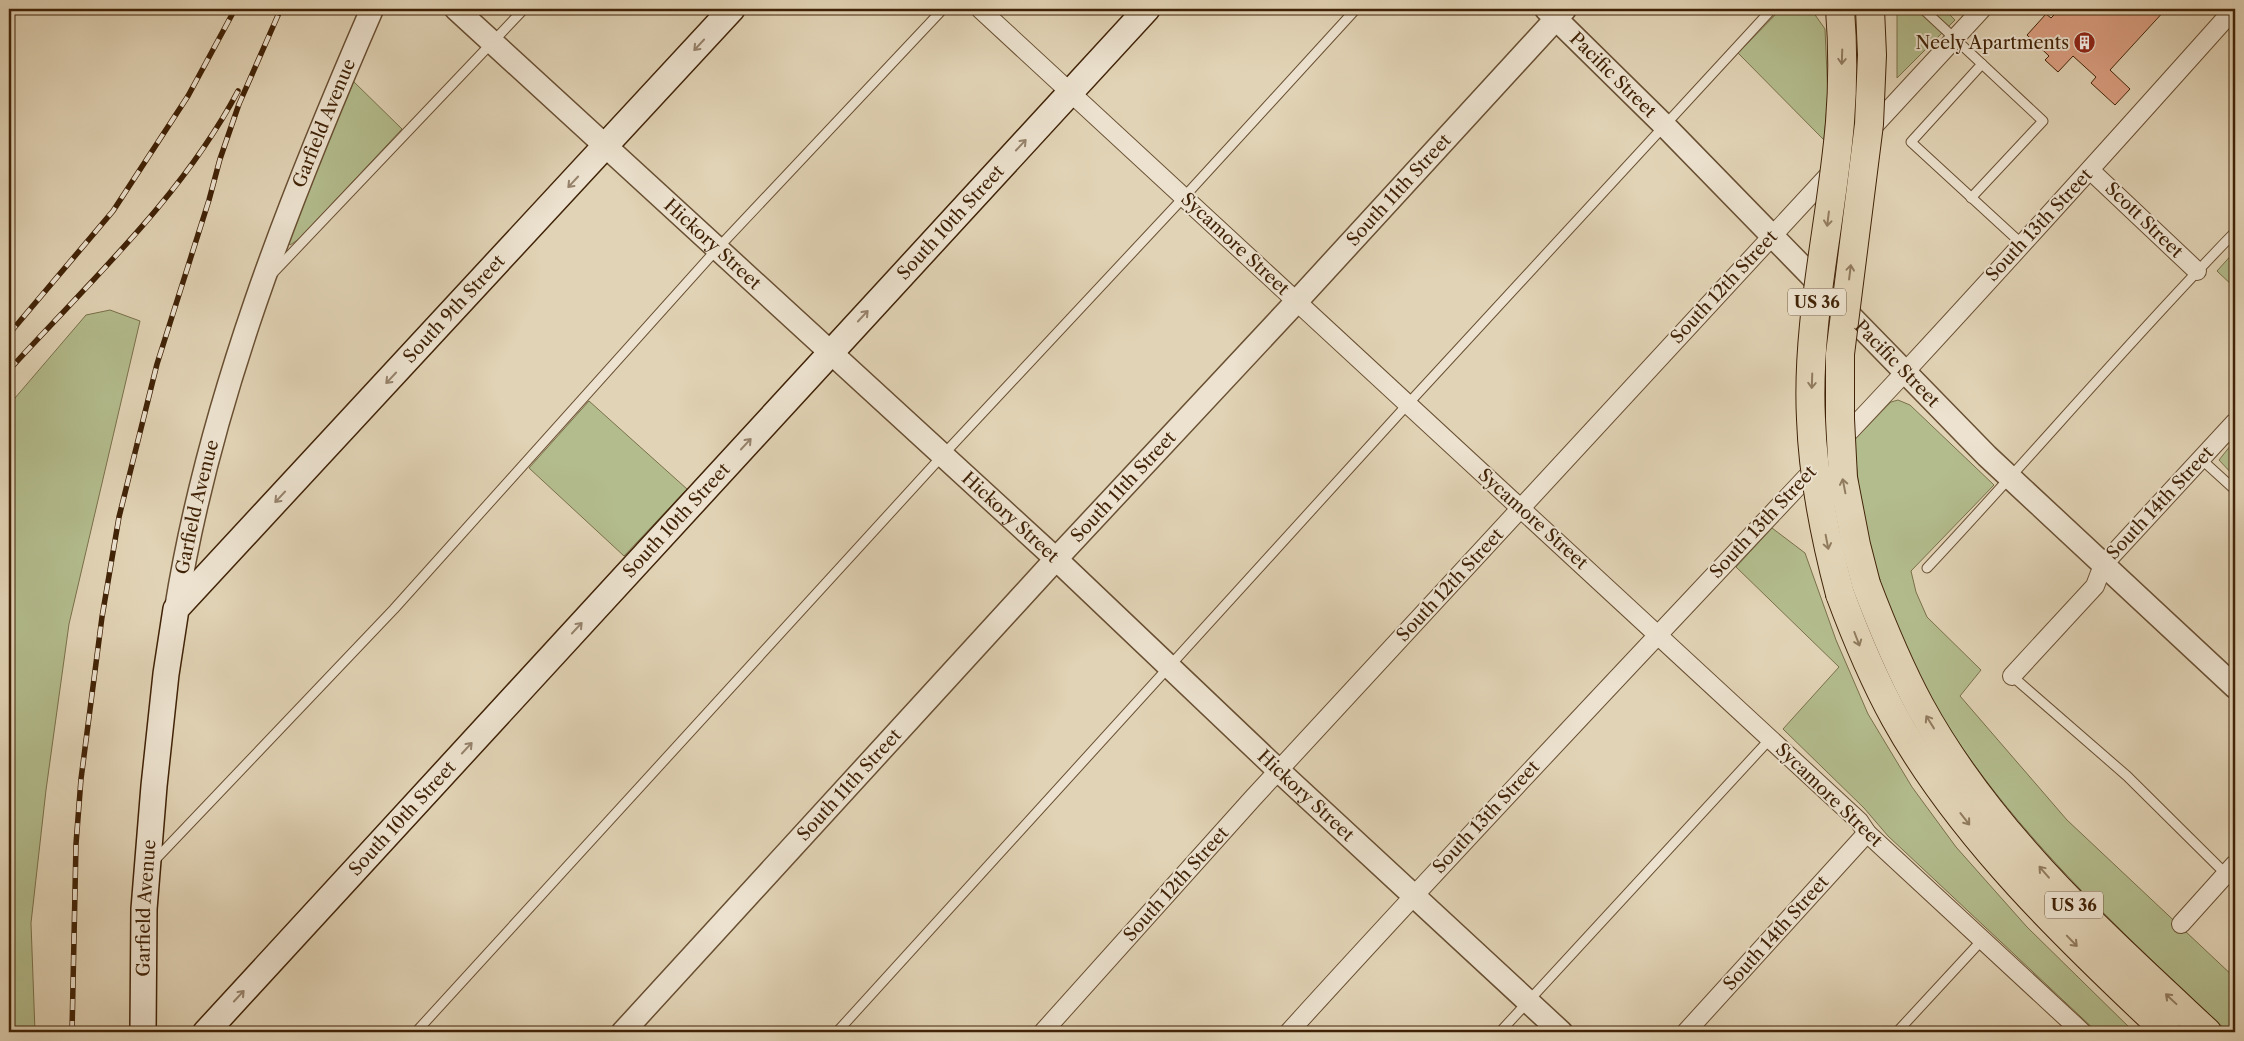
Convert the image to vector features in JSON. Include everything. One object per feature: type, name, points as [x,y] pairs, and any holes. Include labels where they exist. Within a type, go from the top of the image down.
[{"type":"highway","name":"US 36","points":[[1840,9],[1843,49],[1840,122],[1816,317],[1811,418],[1817,485],[1830,558],[1840,594],[1865,661],[1896,720],[1935,781],[1976,834],[2029,896],[2086,956],[2167,1032]]},
{"type":"highway","name":"US 36","points":[[1870,9],[1872,55],[1869,124],[1840,354],[1840,419],[1843,478],[1856,545],[1866,584],[1891,648],[1921,707],[1956,764],[2046,876],[2097,928],[2207,1032]]},
{"type":"main road","name":"South 9th Street","points":[[176,609],[732,9]]},
{"type":"main road","name":"South 10th Street","points":[[206,1032],[1147,9]]},
{"type":"main road","name":"Garfield Avenue","points":[[143,1032],[144,909],[147,869],[166,674],[176,609]]},
{"type":"street","name":"Garfield Avenue","points":[[176,609],[186,545],[223,406],[263,283],[288,210],[372,9]]},
{"type":"street","name":"Hickory Street","points":[[456,9],[1056,559],[1279,772],[1561,1032]]},
{"type":"street","name":"Sycamore Street","points":[[980,9],[1185,196],[1407,405],[1859,820],[1867,833],[2081,1032]]},
{"type":"street","name":"South 12th Street","points":[[1043,1032],[1279,772],[1982,9]]},
{"type":"street","name":"South 13th Street","points":[[1288,1032],[1413,895],[1904,372],[2090,170],[2234,9]]},
{"type":"street","name":"Pacific Street","points":[[1555,12],[1904,372],[2102,565],[2235,687]]},
{"type":"street","name":"South 11th Street","points":[[623,1032],[1056,559],[1297,301],[1555,12]]},
{"type":"street","name":"Scott Street","points":[[2090,170],[2197,271]]},
{"type":"street","name":"South 14th Street","points":[[2012,676],[2095,586],[2102,565],[2235,422]]},
{"type":"street","name":"South 14th Street","points":[[1686,1032],[1867,833]]},
{"type":"street","points":[[2181,924],[2232,874]]},
{"type":"lane","points":[[263,283],[524,9]]},
{"type":"lane","points":[[147,869],[394,609],[718,248],[942,9]]},
{"type":"lane","points":[[416,1032],[943,455],[1185,196],[1356,9]]},
{"type":"lane","points":[[837,1032],[1407,405],[1772,9]]},
{"type":"lane","points":[[1923,9],[2043,121],[1971,198]]},
{"type":"lane","points":[[1982,64],[1911,142],[2022,244]]},
{"type":"lane","points":[[1927,568],[2011,478],[2197,271],[2235,232]]},
{"type":"lane","points":[[2201,460],[2235,490]]},
{"type":"lane","points":[[2012,676],[2126,776],[2232,874]]},
{"type":"lane","points":[[1500,1032],[1770,739]]},
{"type":"lane","points":[[1897,1032],[1983,939]]},
{"type":"green space","points":[[1781,9],[1811,9],[1825,29],[1828,97],[1824,140],[1738,53]]},
{"type":"green space","points":[[1897,9],[1944,9],[1955,20],[1897,78]]},
{"type":"green space","points":[[352,80],[402,129],[299,239],[290,245],[287,238]]},
{"type":"green space","points":[[2235,251],[2235,288],[2217,271]]},
{"type":"green space","points":[[110,310],[140,321],[69,624],[46,790],[31,923],[35,1032],[9,1032],[9,405],[86,315]]},
{"type":"green space","points":[[1898,400],[1910,405],[1994,485],[1911,571],[1916,592],[1927,617],[1981,670],[1960,696],[2067,820],[2235,978],[2235,1032],[2228,1032],[2121,930],[2069,877],[2019,822],[1973,764],[1933,702],[1900,636],[1874,566],[1866,535],[1859,488],[1854,440],[1891,402]]},
{"type":"green space","points":[[589,401],[687,489],[624,556],[529,468]]},
{"type":"green space","points":[[2235,440],[2235,477],[2219,460]]},
{"type":"green space","points":[[1772,528],[1805,553],[1836,640],[1868,714],[1912,787],[1956,847],[2027,927],[2134,1032],[2097,1032],[1888,836],[1864,808],[1783,729],[1839,667],[1736,567]]},
{"type":"building","name":"Neely Apartments","points":[[2060,9],[2166,9],[2110,70],[2130,89],[2115,105],[2091,83],[2096,77],[2073,56],[2058,72],[2045,60],[2049,56],[2027,35],[2046,14],[2051,18]]},
{"type":"railway","points":[[9,334],[113,211],[188,96],[235,9]]},
{"type":"railway","points":[[72,1032],[76,844],[81,779],[102,617],[119,517],[157,364],[209,200],[220,159],[239,104],[279,13]]},
{"type":"railway","points":[[9,370],[133,237],[162,202],[190,167],[238,91]]},
{"type":"place","name":"Neely Apartments","points":[[2085,43]]}]
